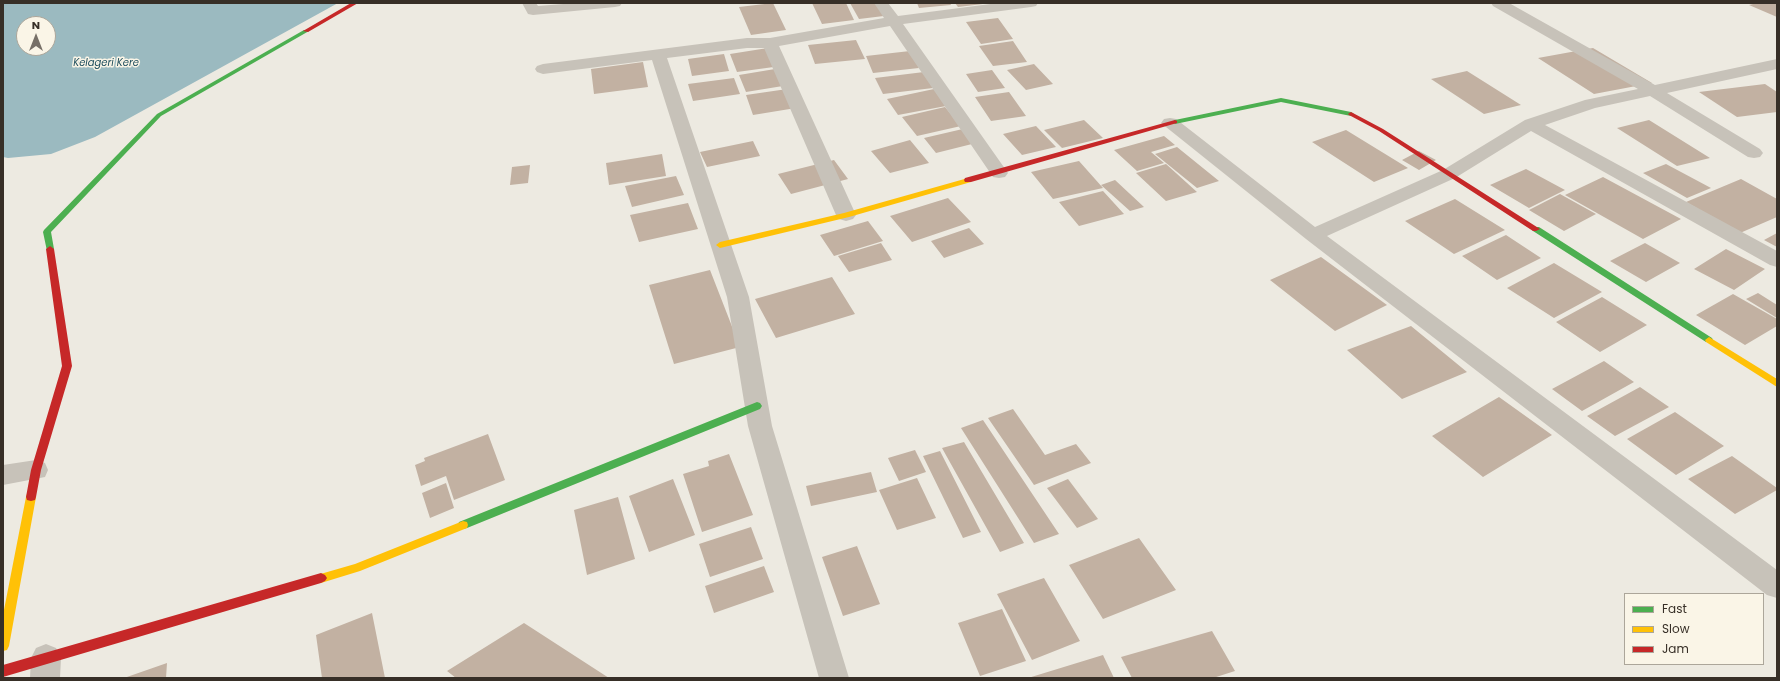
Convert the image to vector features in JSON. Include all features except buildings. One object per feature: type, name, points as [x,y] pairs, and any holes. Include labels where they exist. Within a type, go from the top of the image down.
[{"type":"street","points":[[3,646],[36,470],[67,366],[47,232],[159,115],[355,3]]},
{"type":"street","points":[[529,3],[533,10],[561,9],[615,3]]},
{"type":"street","points":[[881,3],[895,21],[999,173]]},
{"type":"street","points":[[543,69],[748,43],[770,43],[895,21],[1031,3]]},
{"type":"street","points":[[1498,3],[1653,91],[1754,153]]},
{"type":"street","points":[[770,43],[846,215]]},
{"type":"street","points":[[658,54],[738,297],[760,426],[834,678]]},
{"type":"street","points":[[1313,235],[1449,174],[1531,124],[1591,104],[1777,64]]},
{"type":"street","points":[[720,245],[846,215],[999,173],[1170,123],[1281,100],[1350,113],[1381,130],[1777,384]]},
{"type":"street","points":[[1170,123],[1313,235],[1777,586]]},
{"type":"street","points":[[1531,124],[1777,260]]},
{"type":"street","points":[[3,671],[46,668],[356,568],[757,406]]},
{"type":"street","points":[[3,475],[36,470]]},
{"type":"water","name":"Kelageri Kere","points":[[3,3],[338,3],[95,137],[51,154],[8,158],[3,157]]},
{"type":"traffic: fast","points":[[50,249],[47,232],[159,115],[306,31]]},
{"type":"traffic: fast","points":[[1175,122],[1281,100],[1351,114]]},
{"type":"traffic: fast","points":[[1536,229],[1709,340]]},
{"type":"traffic: fast","points":[[463,525],[757,406]]},
{"type":"traffic: slow","points":[[720,245],[846,215],[968,180]]},
{"type":"traffic: slow","points":[[1709,340],[1777,384]]},
{"type":"traffic: slow","points":[[3,646],[31,497]]},
{"type":"traffic: slow","points":[[321,578],[356,568],[463,525]]},
{"type":"traffic: jam","points":[[306,31],[355,3]]},
{"type":"traffic: jam","points":[[1351,114],[1381,130],[1536,229]]},
{"type":"traffic: jam","points":[[968,180],[1175,122]]},
{"type":"traffic: jam","points":[[31,497],[36,470],[67,366],[50,249]]},
{"type":"traffic: jam","points":[[3,671],[321,578]]}]
